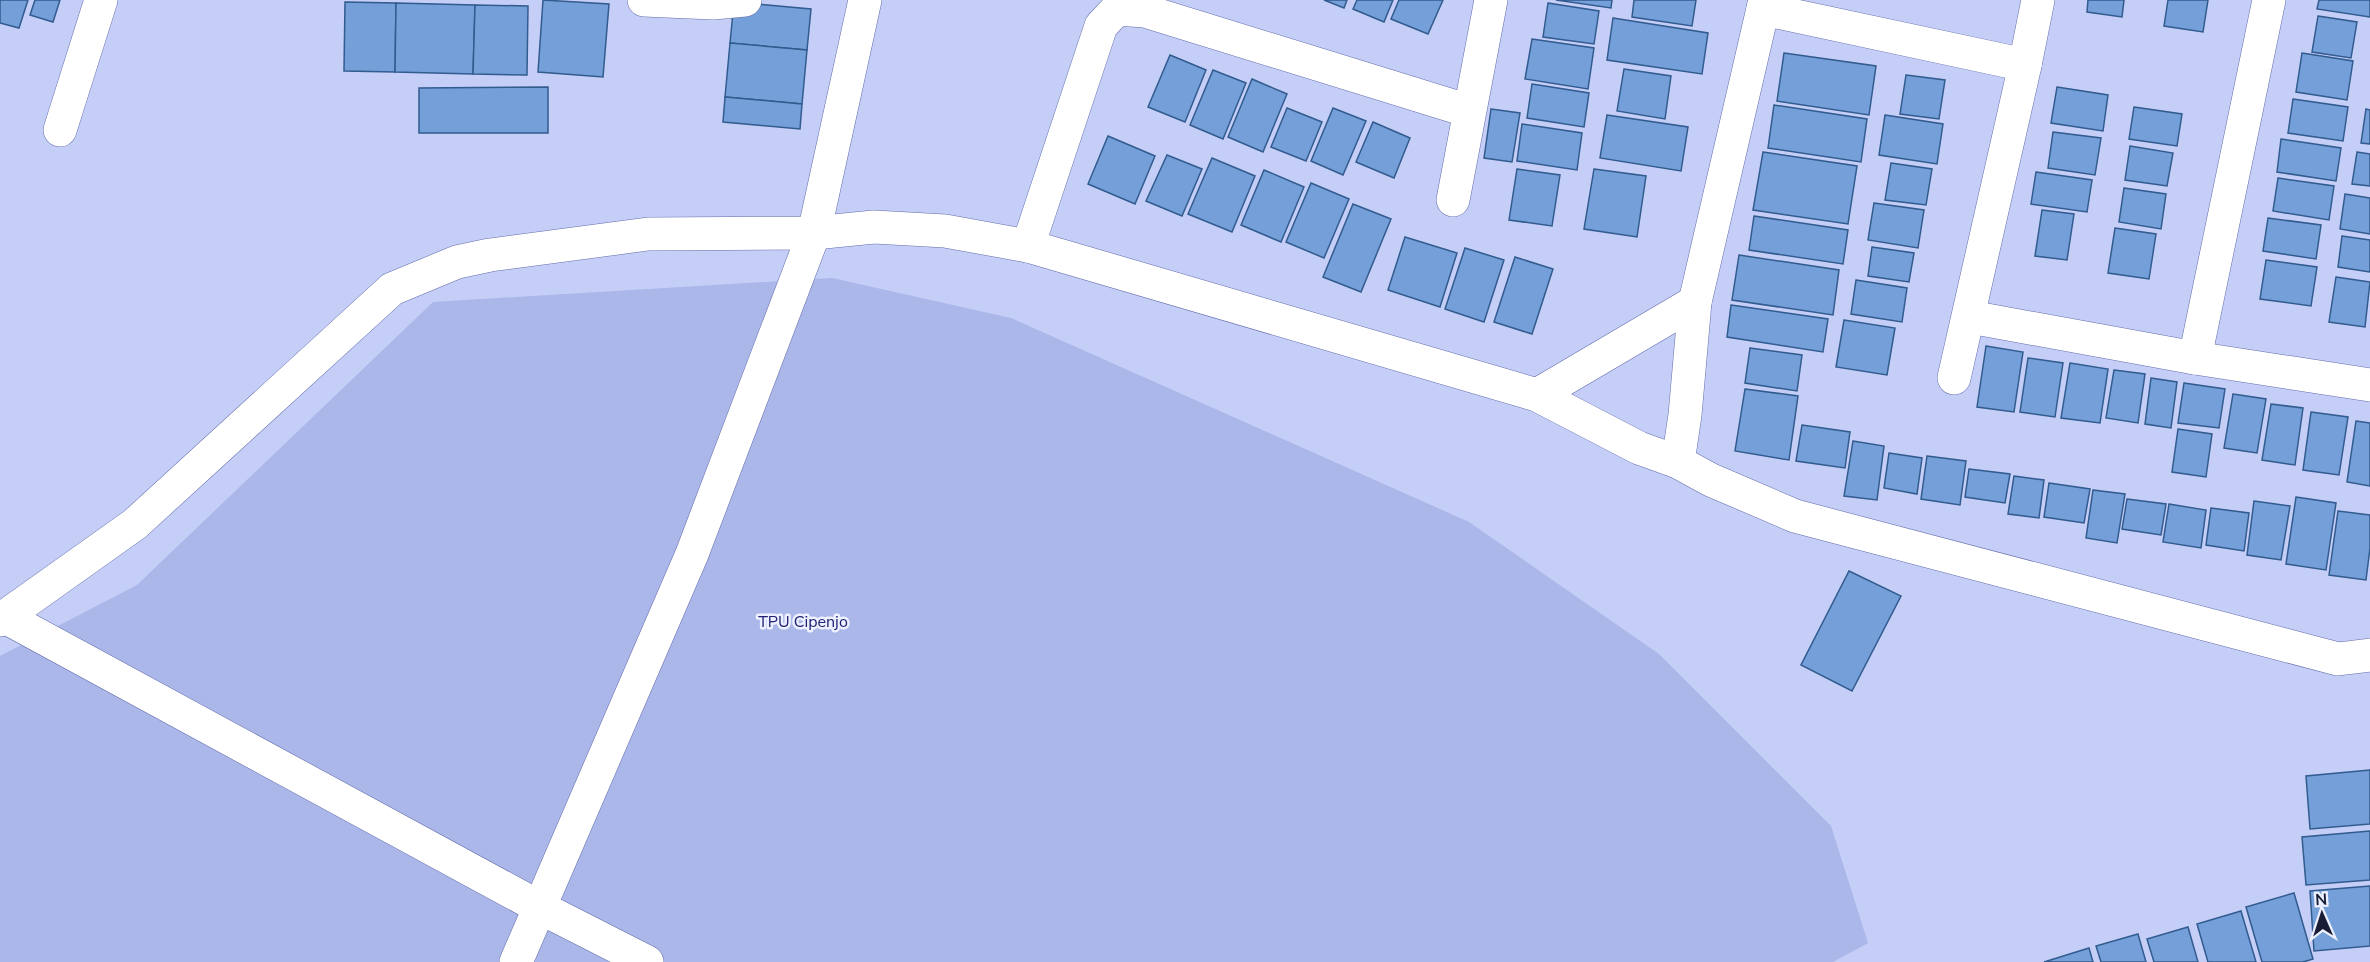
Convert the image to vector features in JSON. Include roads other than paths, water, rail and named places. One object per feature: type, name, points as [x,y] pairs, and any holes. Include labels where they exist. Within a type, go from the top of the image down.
[{"type":"street","points":[[60,130],[101,0]]},
{"type":"street","points":[[644,0],[713,3],[745,0]]},
{"type":"street","points":[[516,962],[692,554],[814,233],[865,0]]},
{"type":"street","points":[[1453,200],[1491,0]]},
{"type":"street","points":[[1954,378],[1970,317],[2038,0]]},
{"type":"street","points":[[2195,358],[2269,0]]},
{"type":"street","points":[[1678,462],[1685,415],[1695,302],[1764,5],[2025,65]]},
{"type":"street","points":[[1028,246],[1101,27],[1117,9],[1145,11],[1469,111]]},
{"type":"street","points":[[647,962],[541,908],[3,619],[135,524],[392,289],[421,275],[457,262],[490,255],[648,234],[814,233],[874,227],[945,231],[1028,246],[1537,395],[1639,448],[1678,462],[1711,480],[1795,516],[2338,659],[2370,655]]},
{"type":"street","points":[[1537,395],[1695,302]]},
{"type":"street","points":[[1970,317],[2195,358],[2370,386]]},
{"type":"park label","name":"TPU Cipenjo","points":[[803,621]]}]
